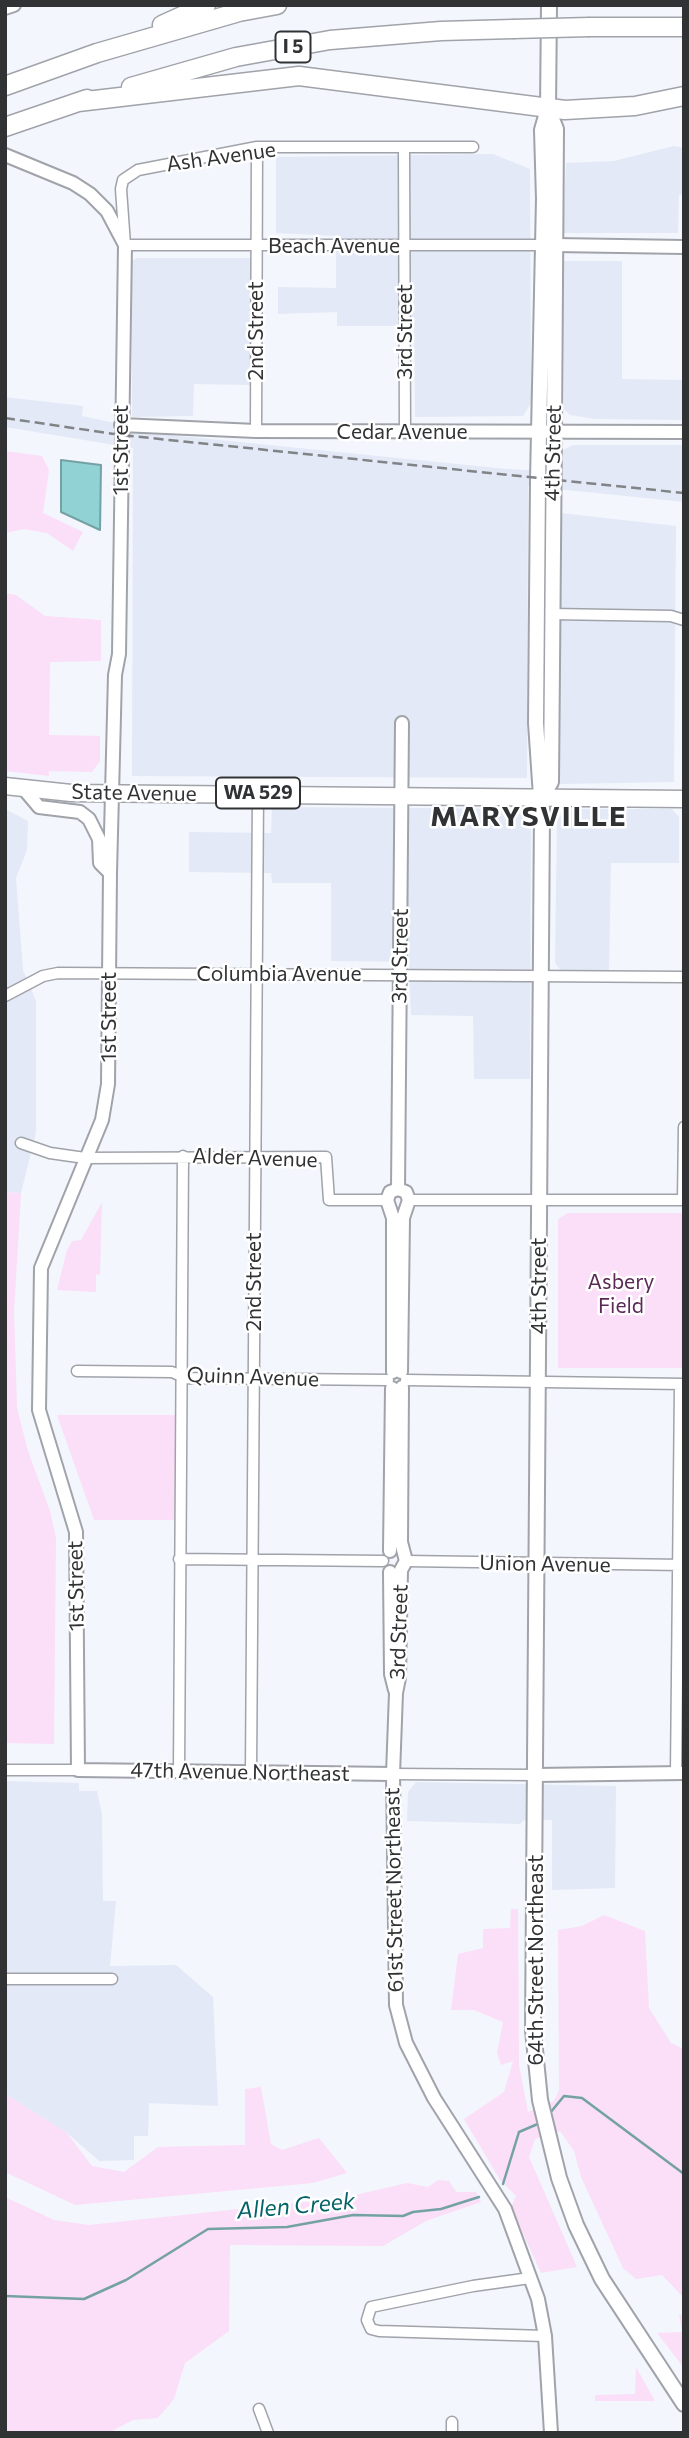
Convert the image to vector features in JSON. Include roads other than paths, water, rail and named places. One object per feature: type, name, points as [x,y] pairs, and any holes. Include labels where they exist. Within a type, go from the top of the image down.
[{"type":"highway","points":[[97,53],[206,5]]},
{"type":"highway","name":"I 5","points":[[5,86],[97,53],[239,12],[277,5]]},
{"type":"highway","name":"I 5","points":[[5,127],[36,114],[236,57],[330,40],[441,30],[684,27]]},
{"type":"highway","points":[[78,102],[299,76],[328,77],[392,89],[548,109],[635,107],[684,96]]},
{"type":"main road","name":"4th Street","points":[[542,797],[551,782],[552,614],[547,433],[549,245],[556,129],[548,109],[549,5]]},
{"type":"main road","name":"4th Street","points":[[535,1775],[542,797],[538,780],[536,723],[538,559],[547,433]]},
{"type":"main road","points":[[538,559],[543,572],[544,611],[552,614]]},
{"type":"main road","name":"State Avenue","points":[[5,786],[114,793],[684,799]]},
{"type":"main road","name":"64th Street Northeast","points":[[535,1775],[533,2030],[540,2100],[550,2143],[576,2225],[603,2279],[684,2404]]},
{"type":"street","points":[[5,8],[14,5]]},
{"type":"street","name":"Ash Avenue","points":[[125,245],[121,189],[123,180],[131,172],[257,147],[473,146]]},
{"type":"street","name":"2nd Street","points":[[256,431],[257,147]]},
{"type":"street","name":"3rd Street","points":[[404,147],[405,432]]},
{"type":"street","points":[[5,155],[73,183],[90,194],[107,211],[125,245]]},
{"type":"street","name":"Beach Avenue","points":[[125,245],[684,247]]},
{"type":"street","name":"1st Street","points":[[78,1770],[76,1532],[39,1410],[41,1268],[102,1119],[108,1084],[110,873],[116,675],[119,654],[125,245]]},
{"type":"street","name":"Cedar Avenue","points":[[121,425],[256,431],[684,432]]},
{"type":"street","points":[[552,614],[671,616],[684,620]]},
{"type":"street","name":"3rd Street","points":[[398,1189],[402,723]]},
{"type":"street","points":[[23,789],[39,807],[80,812],[89,819],[99,839],[100,863],[110,873]]},
{"type":"street","name":"2nd Street","points":[[251,1772],[258,793]]},
{"type":"street","name":"Columbia Avenue","points":[[5,996],[43,976],[58,973],[684,977]]},
{"type":"street","points":[[407,1204],[406,1192],[398,1189],[390,1192],[389,1204],[398,1211],[407,1204],[683,1200],[684,1127]]},
{"type":"street","points":[[21,1143],[50,1153],[85,1158]]},
{"type":"street","points":[[179,1771],[183,1156]]},
{"type":"street","name":"Alder Avenue","points":[[85,1158],[326,1157],[329,1200],[389,1204]]},
{"type":"street","name":"3rd Street","points":[[389,1204],[397,1380],[396,1562],[399,1678],[393,1773]]},
{"type":"street","name":"3rd Street","points":[[397,1380],[407,1204]]},
{"type":"street","name":"Quinn Avenue","points":[[77,1371],[172,1371],[186,1378],[682,1384]]},
{"type":"street","points":[[680,1773],[682,1384]]},
{"type":"street","name":"Union Avenue","points":[[179,1559],[681,1565]]},
{"type":"street","name":"47th Avenue Northeast","points":[[5,1769],[535,1775],[680,1773]]},
{"type":"street","name":"61st Street Northeast","points":[[393,1773],[394,1978],[399,2015],[406,2043],[434,2098],[505,2209],[530,2278],[545,2336],[551,2433]]},
{"type":"street","points":[[5,1979],[111,1979]]},
{"type":"street","points":[[530,2278],[473,2286],[371,2307],[367,2320],[371,2329],[379,2331],[545,2336]]},
{"type":"street","points":[[259,2409],[268,2433]]},
{"type":"water","points":[[61,460],[101,465],[100,530],[61,512]]},
{"type":"waterway","name":"Allen Creek","points":[[550,2113],[564,2096],[582,2098],[684,2174]]},
{"type":"waterway","name":"Allen Creek","points":[[503,2184],[519,2132],[540,2123]]},
{"type":"waterway","name":"Allen Creek","points":[[5,2296],[84,2299],[126,2280],[208,2229],[287,2227],[353,2215],[403,2216],[413,2212],[441,2209],[479,2197]]},
{"type":"railway","points":[[5,418],[121,435],[684,493]]},
{"type":"district","name":"MARYSVILLE","points":[[529,817]]},
{"type":"park label","name":"Asbery Field","points":[[621,1294]]}]
